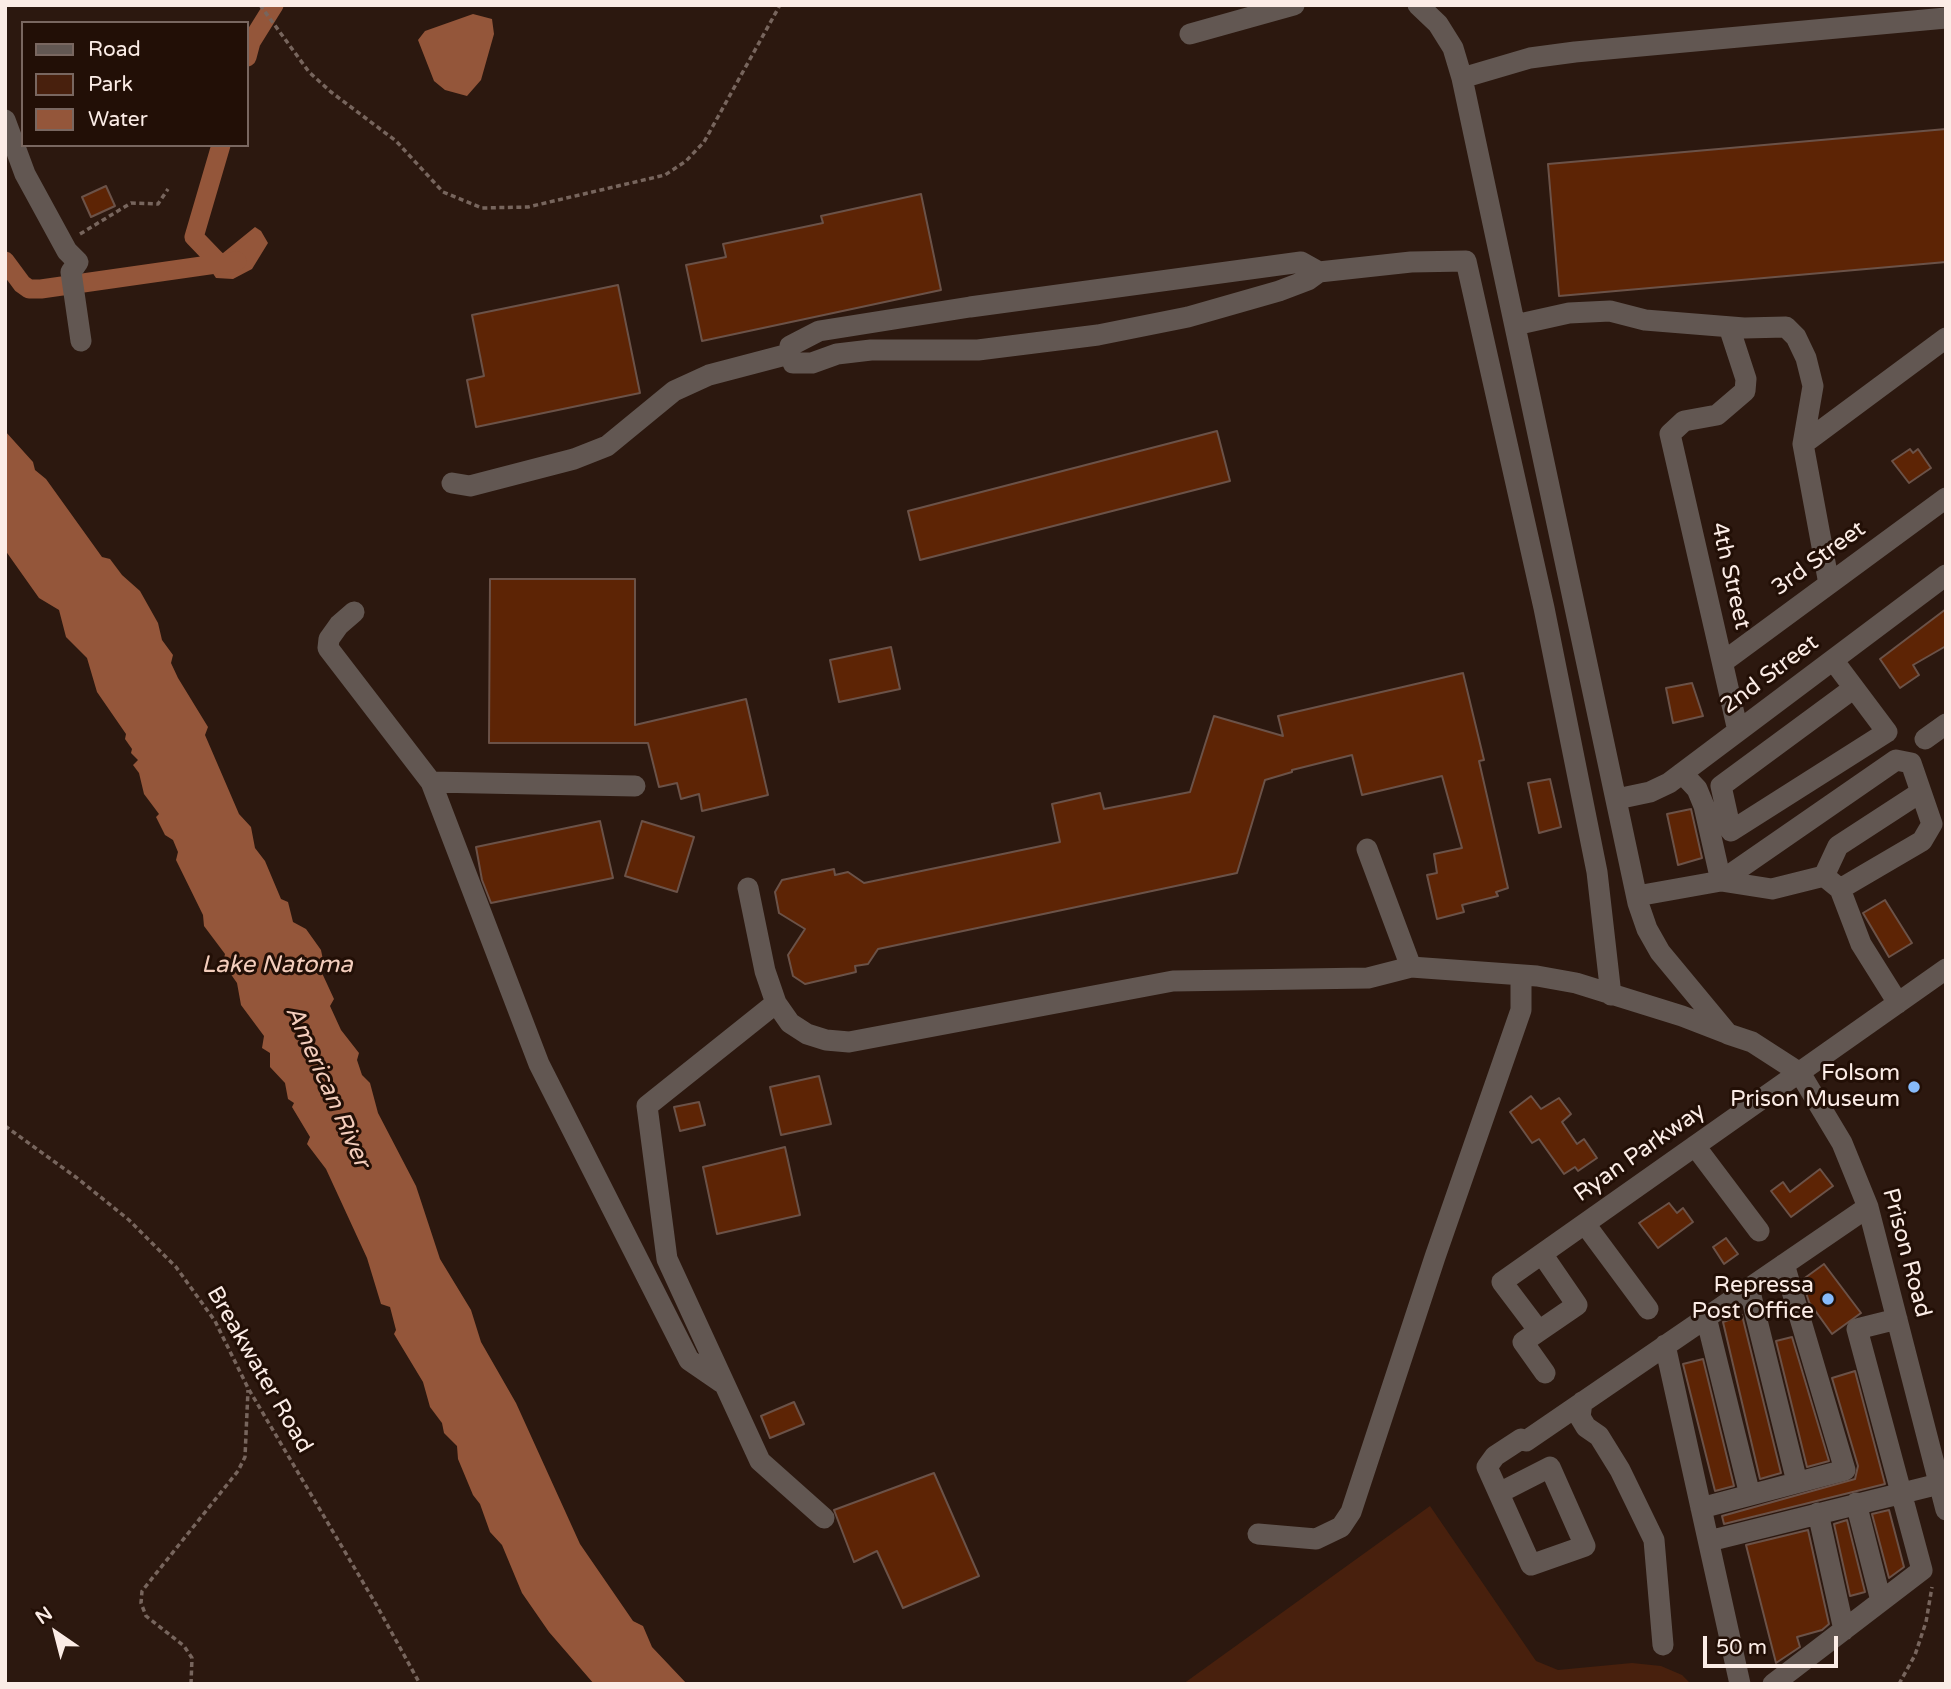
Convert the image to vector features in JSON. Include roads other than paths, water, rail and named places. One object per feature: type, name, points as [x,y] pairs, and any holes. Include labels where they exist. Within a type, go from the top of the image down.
[{"type":"street","points":[[1190,34],[1293,5]]},
{"type":"street","points":[[1418,5],[1438,24],[1453,48],[1462,78],[1637,896],[1647,929],[1660,952],[1728,1034]]},
{"type":"street","points":[[1462,78],[1518,61],[1564,53],[1946,18]]},
{"type":"street","points":[[5,120],[25,174],[63,244],[78,262],[71,272],[81,341]]},
{"type":"street","points":[[1319,272],[1301,262],[970,307],[819,331],[790,346],[789,355],[793,363],[812,363],[837,354],[871,350],[978,349],[1098,335],[1188,317],[1279,291],[1308,280],[1319,272],[1411,262],[1466,261],[1544,608],[1595,859],[1611,995]]},
{"type":"street","points":[[1515,326],[1569,313],[1610,311],[1645,320],[1729,327],[1786,327],[1796,337],[1806,358],[1813,386],[1803,444],[1829,584]]},
{"type":"street","name":"4th Street","points":[[1729,327],[1746,379],[1745,391],[1717,415],[1684,421],[1670,434],[1738,731]]},
{"type":"street","points":[[1803,444],[1946,338]]},
{"type":"street","points":[[452,482],[470,486],[574,459],[607,446],[674,391],[709,375],[789,355]]},
{"type":"street","name":"3rd Street","points":[[1723,662],[1946,498]]},
{"type":"street","name":"2nd Street","points":[[1617,799],[1650,792],[1682,773],[1946,575]]},
{"type":"street","points":[[354,612],[329,639],[328,648],[431,782],[539,1064],[689,1360],[721,1381]]},
{"type":"street","points":[[1833,660],[1854,688],[1887,732],[1731,831],[1721,786],[1854,688]]},
{"type":"street","points":[[1925,740],[1946,724]]},
{"type":"street","points":[[1637,896],[1721,881],[1772,889],[1832,883],[1922,841],[1932,824],[1911,763],[1896,760],[1721,881]]},
{"type":"street","points":[[1682,773],[1697,789],[1704,806],[1721,881]]},
{"type":"street","points":[[431,782],[635,786]]},
{"type":"street","points":[[1898,1003],[1861,944],[1832,883],[1838,846],[1921,792]]},
{"type":"street","points":[[1367,849],[1411,967]]},
{"type":"street","points":[[748,888],[765,971],[776,1003],[790,1023],[807,1034],[849,1042],[1173,981],[1368,978],[1411,967],[1521,975],[1577,983],[1752,1042],[1800,1073]]},
{"type":"street","name":"Ryan Parkway","points":[[1539,1331],[1502,1282],[1945,972]]},
{"type":"street","points":[[1258,1534],[1316,1539],[1341,1527],[1351,1512],[1434,1257],[1521,1010],[1521,975]]},
{"type":"street","points":[[776,1003],[647,1106],[667,1259],[760,1461],[824,1518]]},
{"type":"street","name":"Prison Road","points":[[1800,1073],[1856,1173],[1862,1211],[1889,1321],[1946,1510]]},
{"type":"street","points":[[1695,1146],[1759,1231]]},
{"type":"street","points":[[1499,1493],[1550,1467],[1585,1546],[1531,1565],[1487,1467],[1501,1465],[1525,1449],[1526,1441],[1862,1211]]},
{"type":"street","points":[[1585,1224],[1648,1309]]},
{"type":"street","points":[[1542,1254],[1577,1305],[1523,1342],[1545,1373]]},
{"type":"street","points":[[1701,1508],[1845,1470],[1784,1265]]},
{"type":"street","points":[[1749,1288],[1797,1482]]},
{"type":"street","points":[[1706,1317],[1750,1495]]},
{"type":"street","points":[[1773,1684],[1922,1570],[1857,1329],[1889,1321]]},
{"type":"street","points":[[1665,1345],[1740,1684]]},
{"type":"street","points":[[1582,1402],[1580,1417],[1586,1427],[1599,1436],[1620,1470],[1654,1540],[1663,1645]]},
{"type":"street","points":[[1709,1541],[1939,1484]]},
{"type":"street","points":[[1856,1503],[1881,1601]]},
{"type":"street","points":[[1818,1513],[1844,1630]]},
{"type":"water","points":[[473,14],[492,19],[494,34],[481,80],[467,96],[445,90],[434,81],[418,40],[425,31]]},
{"type":"water","points":[[255,227],[261,231],[268,243],[252,269],[233,279],[216,278],[212,272],[213,251],[223,253]]},
{"type":"water","name":"Lake Natoma","points":[[5,431],[33,462],[35,470],[46,479],[102,557],[110,559],[122,575],[140,591],[158,623],[162,640],[173,655],[171,663],[178,678],[208,727],[205,735],[239,814],[251,827],[255,848],[265,861],[281,899],[288,902],[293,922],[306,929],[321,950],[325,970],[322,973],[334,999],[330,1006],[341,1030],[359,1053],[357,1060],[362,1075],[370,1083],[378,1113],[416,1186],[440,1259],[471,1310],[481,1342],[516,1403],[580,1544],[633,1621],[643,1626],[652,1647],[687,1684],[594,1684],[549,1632],[522,1593],[502,1545],[490,1532],[480,1504],[473,1495],[458,1459],[457,1446],[444,1433],[442,1423],[430,1407],[423,1382],[394,1334],[396,1330],[390,1307],[381,1304],[367,1258],[326,1169],[307,1144],[310,1137],[292,1107],[294,1103],[288,1099],[285,1083],[270,1067],[270,1053],[262,1048],[264,1036],[241,1005],[237,983],[223,963],[225,954],[204,926],[203,915],[176,860],[178,852],[173,840],[165,835],[156,817],[159,814],[144,794],[139,773],[133,765],[138,760],[131,753],[132,749],[125,739],[126,734],[97,692],[87,658],[66,637],[59,610],[39,598],[5,550]]},
{"type":"waterway","points":[[248,53],[251,42],[274,5]]},
{"type":"waterway","points":[[220,147],[194,237],[220,264]]},
{"type":"waterway","points":[[5,261],[29,289],[237,261]]},
{"type":"place","name":"Folsom Prison Museum","points":[[1914,1087]]},
{"type":"place","name":"Repressa Post Office","points":[[1828,1299]]},
{"type":"water label","name":"American River","points":[[327,1087]]}]
